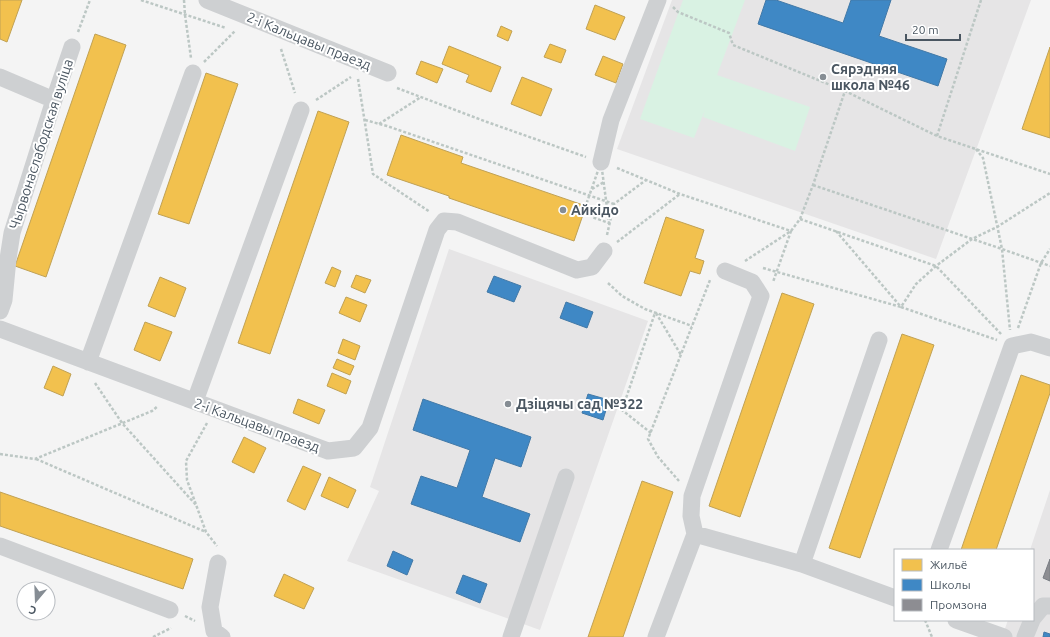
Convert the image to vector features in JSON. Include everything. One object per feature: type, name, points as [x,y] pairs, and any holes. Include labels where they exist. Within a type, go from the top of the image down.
[{"type":"street","name":"2-і Кальцавы праезд","points":[[207,0],[388,73]]},
{"type":"street","points":[[602,162],[611,120],[658,0]]},
{"type":"street","name":"Чырвонаслабодская вуліца","points":[[0,311],[4,300],[12,233],[72,47]]},
{"type":"street","points":[[88,362],[193,73]]},
{"type":"street","points":[[0,77],[54,100]]},
{"type":"street","points":[[195,401],[301,110]]},
{"type":"street","name":"2-і Кальцавы праезд","points":[[0,329],[328,451],[354,448],[370,428],[437,230],[444,221]]},
{"type":"street","points":[[444,221],[457,222],[577,270],[592,267],[604,252]]},
{"type":"street","points":[[656,637],[695,534],[691,516],[692,496],[761,296],[752,282],[725,271]]},
{"type":"street","points":[[802,564],[879,340]]},
{"type":"street","points":[[939,549],[1012,346],[1031,342],[1050,348]]},
{"type":"street","points":[[511,637],[566,477]]},
{"type":"street","points":[[695,534],[802,564],[894,598]]},
{"type":"street","points":[[0,546],[170,610]]},
{"type":"street","points":[[218,563],[210,607],[214,631],[222,637]]},
{"type":"street","points":[[1034,617],[1043,606],[1050,606]]},
{"type":"street","points":[[959,621],[1004,637]]},
{"type":"street","points":[[1025,637],[1031,621]]},
{"type":"path","points":[[72,47],[90,0]]},
{"type":"path","points":[[141,0],[235,32],[193,73]]},
{"type":"path","points":[[184,0],[184,15],[193,73]]},
{"type":"path","points":[[658,0],[670,5],[678,12],[729,33],[733,45],[845,91],[937,136],[1050,174]]},
{"type":"path","points":[[937,136],[981,0]]},
{"type":"path","points":[[287,49],[280,46],[301,110],[351,77]]},
{"type":"path","points":[[357,73],[373,174],[444,221]]},
{"type":"path","points":[[397,88],[487,122],[602,162],[680,194],[791,231]]},
{"type":"path","points":[[771,287],[791,231],[800,219],[813,185],[845,91]]},
{"type":"path","points":[[378,124],[422,97]]},
{"type":"path","points":[[364,120],[614,204]]},
{"type":"path","points":[[976,149],[983,158],[1002,249],[1012,346]]},
{"type":"path","points":[[602,162],[609,223]]},
{"type":"path","points":[[602,162],[586,205],[595,209],[592,217],[609,223]]},
{"type":"path","points":[[604,252],[614,204],[646,180]]},
{"type":"path","points":[[592,189],[604,182]]},
{"type":"path","points":[[813,185],[1050,266]]},
{"type":"path","points":[[901,307],[916,284],[936,266],[972,239],[997,227],[1050,193]]},
{"type":"path","points":[[604,252],[680,194]]},
{"type":"path","points":[[800,219],[936,266],[1012,346]]},
{"type":"path","points":[[749,264],[742,262],[791,231]]},
{"type":"path","points":[[836,231],[901,307]]},
{"type":"path","points":[[1012,346],[1041,262],[1050,249]]},
{"type":"path","points":[[692,496],[658,457],[648,439],[715,265],[725,271]]},
{"type":"path","points":[[763,268],[901,307],[1012,346]]},
{"type":"path","points":[[608,283],[622,296],[645,309],[692,326]]},
{"type":"path","points":[[655,313],[681,355]]},
{"type":"path","points":[[651,433],[622,410],[655,313]]},
{"type":"path","points":[[88,362],[86,370],[122,423],[196,505]]},
{"type":"path","points":[[35,459],[152,411],[171,393]]},
{"type":"path","points":[[215,408],[186,461],[187,480],[206,532],[220,550],[218,563]]},
{"type":"path","points":[[0,454],[35,459],[206,532]]},
{"type":"path","points":[[925,621],[932,637]]},
{"type":"shaded area","name":"Сярэдняя школа №46","points":[[672,0],[1031,0],[936,259],[617,149]]},
{"type":"shaded area","name":"Дзіцячы сад №322","points":[[449,249],[648,321],[540,630],[347,561],[379,491],[370,487]]},
{"type":"shaded area","points":[[1050,490],[1050,637],[1002,637],[1008,621],[1034,621],[1034,549],[1030,549]]},
{"type":"green space","points":[[683,0],[745,0],[717,75],[810,107],[795,151],[703,117],[705,110],[694,138],[640,119]]},
{"type":"building: Жильё","points":[[0,0],[22,0],[7,42],[0,39]]},
{"type":"building: Жильё","points":[[595,5],[625,17],[615,40],[586,29]]},
{"type":"building: Жильё","points":[[501,26],[512,31],[508,41],[497,36]]},
{"type":"building: Жильё","points":[[95,34],[126,45],[46,277],[15,266]]},
{"type":"building: Жильё","points":[[550,44],[566,50],[561,63],[544,57]]},
{"type":"building: Жильё","points":[[449,46],[501,67],[491,92],[466,82],[469,75],[442,64]]},
{"type":"building: Жильё","points":[[1050,47],[1050,138],[1022,129]]},
{"type":"building: Жильё","points":[[603,56],[623,64],[616,83],[595,75]]},
{"type":"building: Жильё","points":[[421,61],[443,69],[437,83],[416,74]]},
{"type":"building: Жильё","points":[[206,73],[238,84],[189,224],[158,214]]},
{"type":"building: Жильё","points":[[522,77],[552,89],[541,116],[511,104]]},
{"type":"building: Жильё","points":[[318,111],[349,122],[270,354],[238,343]]},
{"type":"building: Жильё","points":[[401,135],[463,157],[461,163],[586,206],[574,241],[387,175]]},
{"type":"building: Жильё","points":[[666,217],[704,230],[695,258],[704,261],[700,274],[690,271],[681,296],[644,283]]},
{"type":"building: Жильё","points":[[332,267],[341,271],[335,287],[325,283]]},
{"type":"building: Жильё","points":[[356,275],[371,280],[365,293],[351,287]]},
{"type":"building: Жильё","points":[[160,277],[186,288],[175,317],[148,306]]},
{"type":"building: Жильё","points":[[782,293],[814,304],[740,517],[709,506]]},
{"type":"building: Жильё","points":[[346,297],[367,305],[360,322],[339,313]]},
{"type":"building: Жильё","points":[[145,322],[172,332],[160,361],[134,350]]},
{"type":"building: Жильё","points":[[902,334],[934,345],[860,558],[829,548]]},
{"type":"building: Жильё","points":[[343,339],[360,346],[355,360],[338,353]]},
{"type":"building: Жильё","points":[[337,359],[354,366],[350,375],[333,368]]},
{"type":"building: Жильё","points":[[53,366],[71,374],[63,396],[44,388]]},
{"type":"building: Жильё","points":[[332,373],[351,381],[346,394],[327,386]]},
{"type":"building: Жильё","points":[[1021,375],[1050,385],[1050,393],[996,549],[961,549]]},
{"type":"building: Жильё","points":[[298,399],[325,410],[319,424],[293,413]]},
{"type":"building: Жильё","points":[[244,437],[266,448],[254,473],[232,462]]},
{"type":"building: Жильё","points":[[303,466],[321,474],[305,510],[287,501]]},
{"type":"building: Жильё","points":[[329,477],[356,490],[348,508],[321,496]]},
{"type":"building: Жильё","points":[[642,481],[673,492],[623,637],[588,637]]},
{"type":"building: Жильё","points":[[0,492],[193,559],[183,589],[0,526]]},
{"type":"building: Жильё","points":[[284,574],[314,588],[304,609],[274,596]]},
{"type":"building: Школы","points":[[766,0],[776,0],[843,23],[851,0],[891,0],[879,36],[947,59],[938,86],[758,24]]},
{"type":"building: Школы","points":[[494,276],[521,286],[514,302],[487,292]]},
{"type":"building: Школы","points":[[566,302],[593,312],[587,328],[560,318]]},
{"type":"building: Школы","points":[[588,394],[609,400],[603,420],[582,413]]},
{"type":"building: Школы","points":[[423,399],[531,437],[521,467],[495,458],[482,497],[530,514],[520,542],[411,504],[421,476],[457,488],[470,450],[413,430]]},
{"type":"building: Школы","points":[[393,551],[413,560],[407,575],[387,566]]},
{"type":"building: Школы","points":[[463,575],[487,584],[480,603],[456,593]]},
{"type":"building: Школы","points":[[1044,632],[1050,634],[1050,637],[1043,637]]},
{"type":"building: Промзона","points":[[1050,559],[1050,581],[1043,578]]},
{"type":"place","name":"Сярэдняя школа №46","points":[[823,77]]},
{"type":"place","name":"Айкідо","points":[[563,210]]},
{"type":"place","name":"Дзіцячы сад №322","points":[[508,404]]}]
